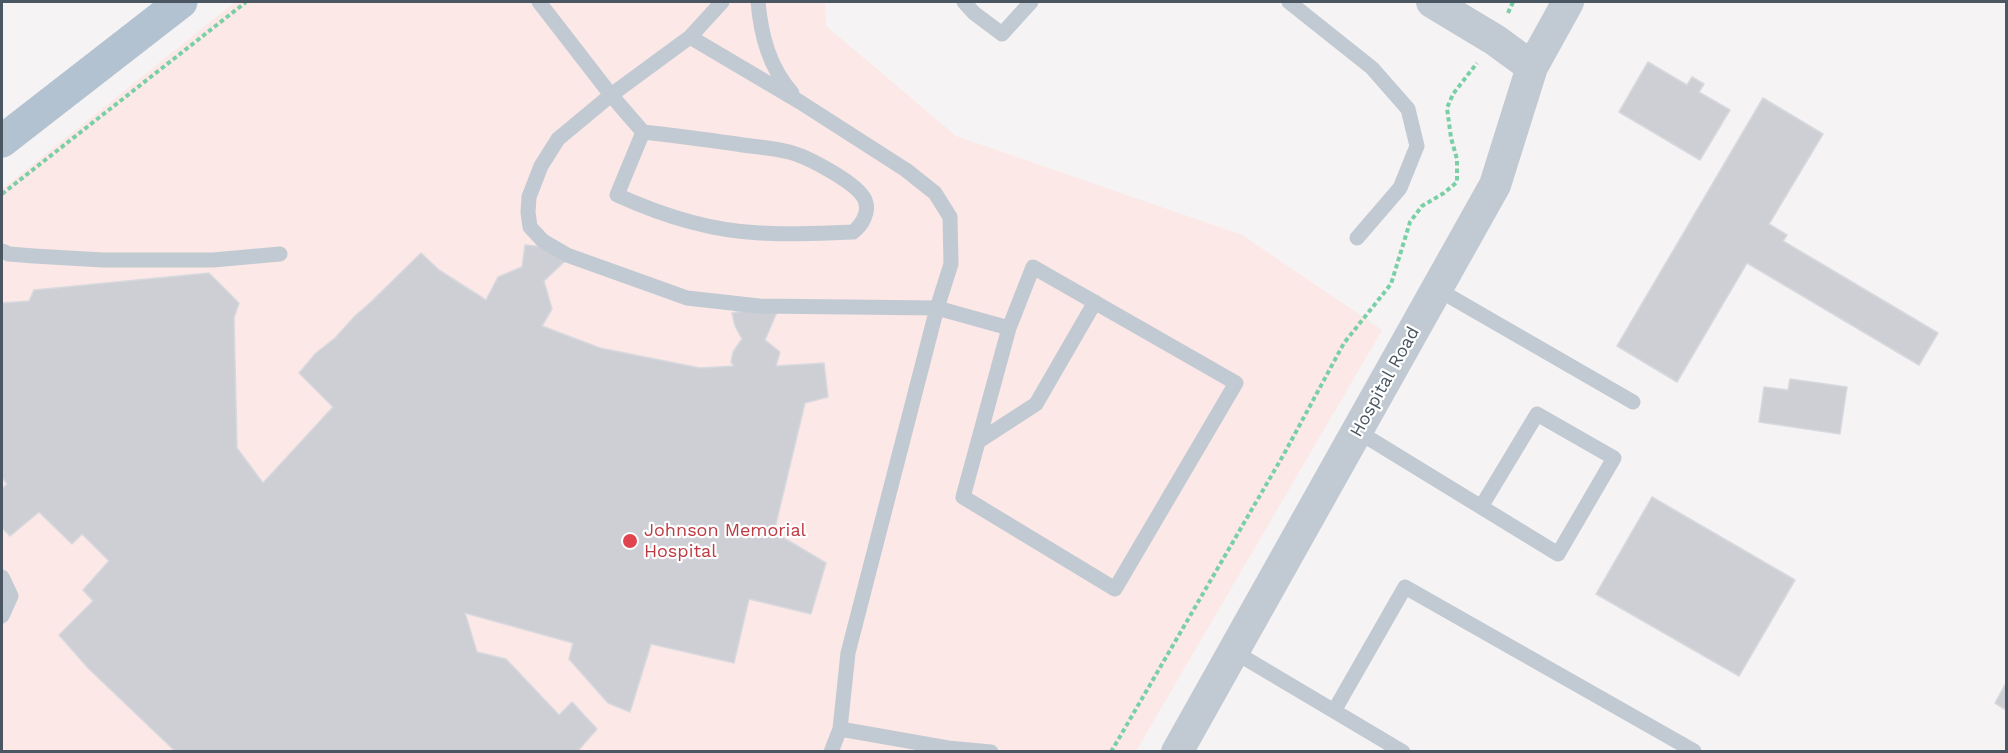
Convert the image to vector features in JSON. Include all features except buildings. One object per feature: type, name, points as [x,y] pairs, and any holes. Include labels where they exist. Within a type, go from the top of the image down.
[{"type":"main road","points":[[2,141],[181,2]]},
{"type":"street","points":[[1432,2],[1495,40],[1532,67]]},
{"type":"street","name":"Hospital Road","points":[[1177,752],[1495,185],[1532,67],[1568,2]]},
{"type":"lane","points":[[539,2],[611,95],[643,132],[790,152],[852,185],[864,199],[865,216],[860,226],[852,232],[758,233],[709,226],[651,210],[617,195],[643,132]]},
{"type":"lane","points":[[722,2],[690,37],[611,95],[558,139],[541,166],[529,197],[530,228],[543,241],[567,255],[687,298],[759,306],[938,308],[1009,328]]},
{"type":"lane","points":[[758,2],[760,25],[769,56],[783,83],[800,102]]},
{"type":"lane","points":[[964,2],[974,13],[1002,34],[1031,2]]},
{"type":"lane","points":[[1289,2],[1372,68],[1408,109],[1417,146],[1400,188],[1357,238]]},
{"type":"lane","points":[[690,37],[800,102],[906,170],[935,193],[950,217],[951,264],[848,652],[840,729],[831,752]]},
{"type":"lane","points":[[2,251],[26,256],[103,260],[213,260],[280,254]]},
{"type":"lane","points":[[1033,267],[1236,383],[1114,589],[963,497],[1009,328],[1033,267]]},
{"type":"lane","points":[[1437,289],[1633,402]]},
{"type":"lane","points":[[979,441],[1036,405],[1095,302]]},
{"type":"lane","points":[[1357,431],[1481,507],[1558,554],[1614,458],[1537,414],[1481,507]]},
{"type":"lane","points":[[2,577],[10,596],[2,616]]},
{"type":"lane","points":[[1334,711],[1405,587],[1695,751]]},
{"type":"lane","points":[[1233,651],[1403,752]]},
{"type":"lane","points":[[840,729],[948,748],[991,752]]},
{"type":"path","points":[[2,194],[246,2]]},
{"type":"path","points":[[1111,752],[1284,454],[1344,343],[1391,284],[1410,222],[1422,206],[1457,182],[1457,159],[1451,138],[1447,108],[1461,82],[1495,40],[1513,2]]},
{"type":"shaded area","name":"Johnson Memorial Hospital","points":[[235,2],[825,2],[826,26],[956,136],[1242,235],[1382,330],[1136,751],[2,752],[2,189]]},
{"type":"place","name":"Johnson Memorial Hospital","points":[[630,541]]}]
